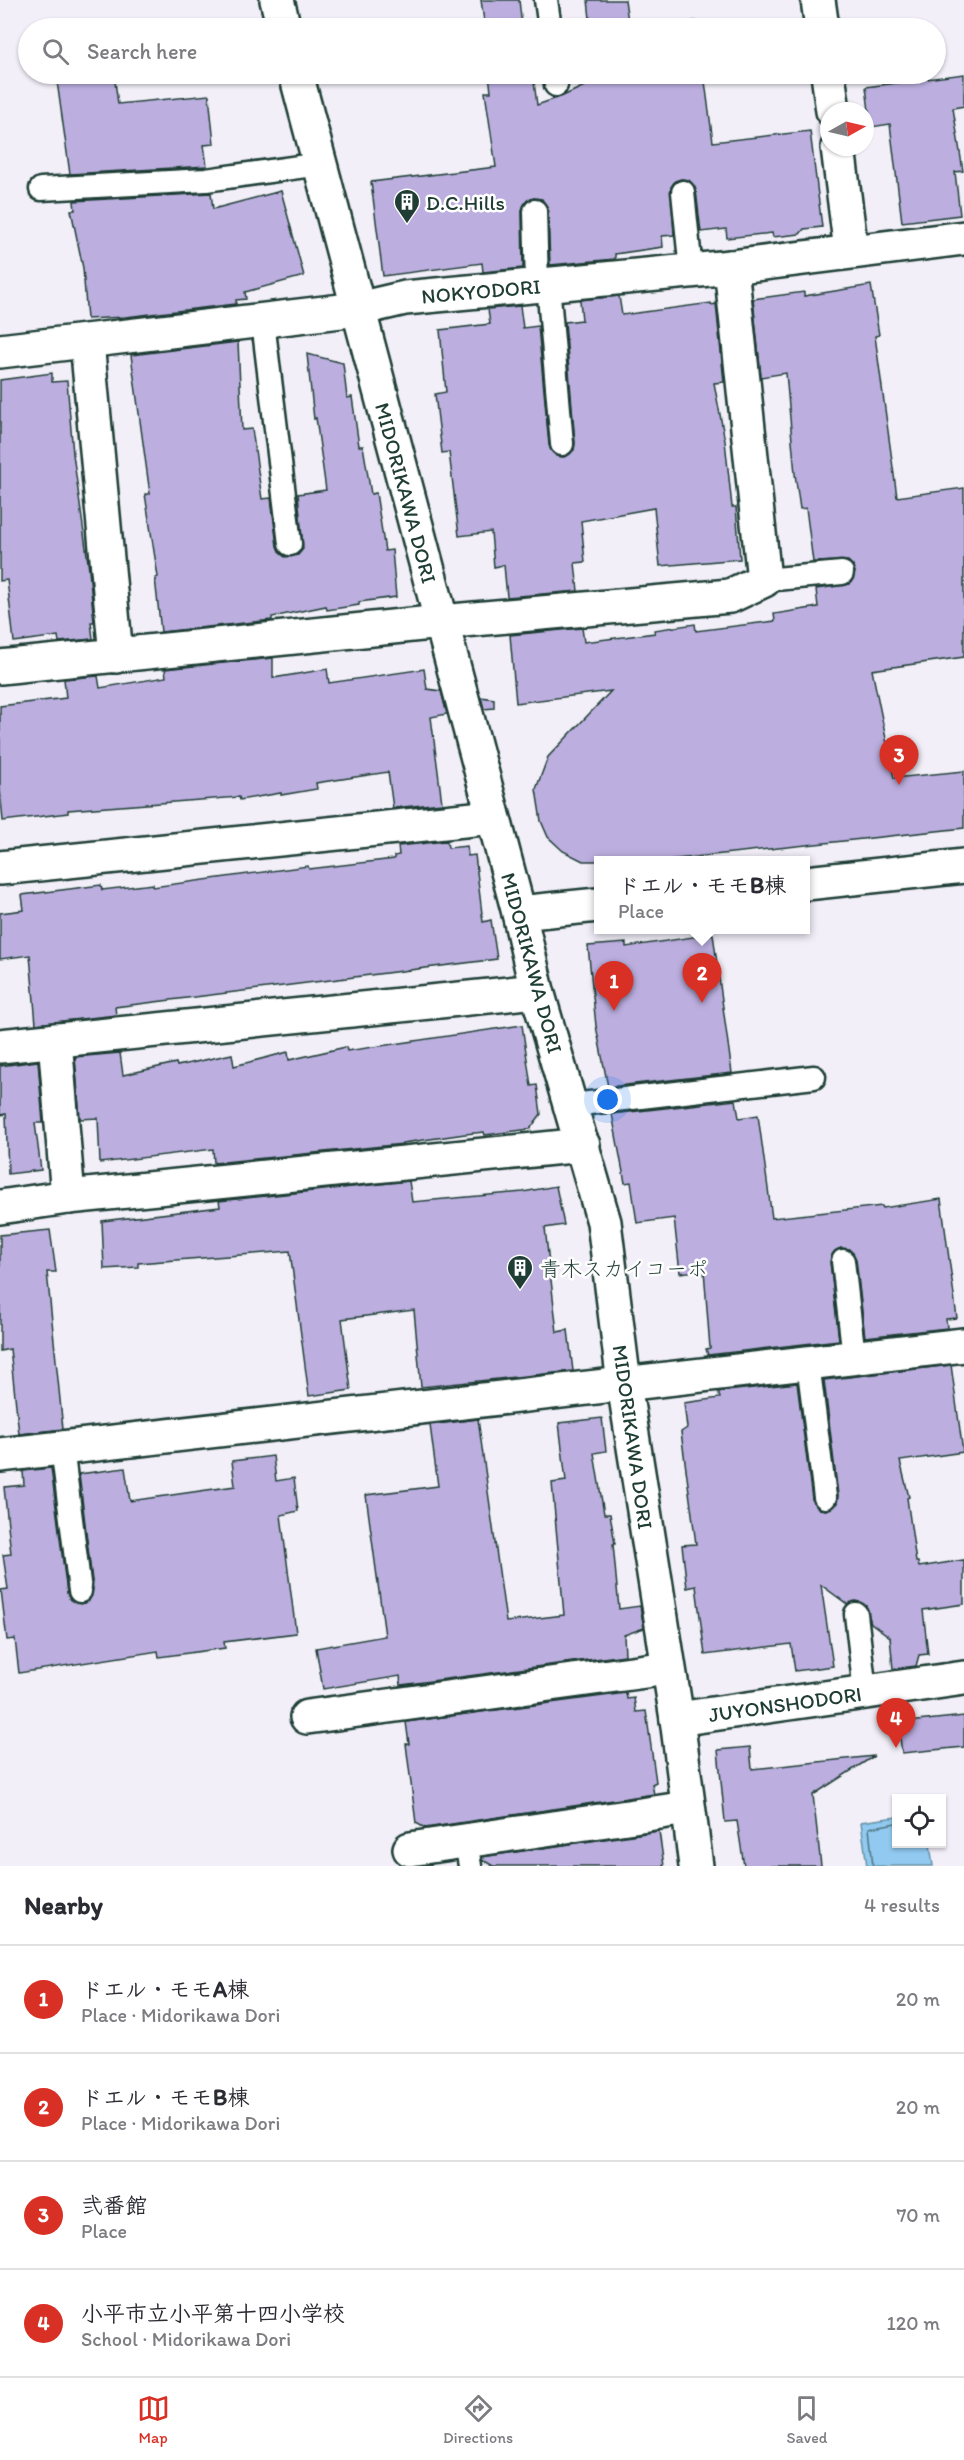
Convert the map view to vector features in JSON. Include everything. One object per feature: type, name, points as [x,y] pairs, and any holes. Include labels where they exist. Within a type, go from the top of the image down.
[{"type":"street","points":[[277,0],[282,18]]},
{"type":"street","points":[[818,0],[821,18]]},
{"type":"street","name":"MIDORIKAWA DORI","points":[[299,84],[519,913],[537,991],[572,1105],[604,1222],[624,1384],[677,1719],[696,1866]]},
{"type":"street","points":[[829,84],[832,102]]},
{"type":"street","points":[[839,156],[852,251]]},
{"type":"street","name":"NOKYODORI","points":[[0,351],[264,322],[358,309],[405,298],[731,267],[964,238]]},
{"type":"street","points":[[0,667],[441,622],[730,596],[764,580],[731,267]]},
{"type":"street","points":[[87,342],[116,656]]},
{"type":"street","points":[[0,868],[493,817]]},
{"type":"street","points":[[810,883],[964,866]]},
{"type":"street","points":[[519,913],[594,905]]},
{"type":"street","points":[[0,1046],[537,991]]},
{"type":"street","points":[[55,1040],[68,1197]]},
{"type":"street","points":[[0,1207],[68,1197],[583,1145]]},
{"type":"street","points":[[0,1455],[964,1345]]},
{"type":"street","points":[[307,1717],[668,1668]]},
{"type":"street","name":"JUYONSHODORI","points":[[677,1719],[964,1678]]},
{"type":"street","points":[[410,1849],[468,1853],[688,1808]]},
{"type":"lane","points":[[546,0],[549,18]]},
{"type":"lane","points":[[41,189],[206,180],[320,164]]},
{"type":"lane","points":[[683,192],[691,271]]},
{"type":"lane","points":[[535,211],[562,444]]},
{"type":"lane","points":[[264,322],[290,544]]},
{"type":"lane","points":[[764,580],[842,573]]},
{"type":"lane","points":[[572,1105],[814,1077]]},
{"type":"lane","points":[[843,1262],[854,1358]]},
{"type":"lane","points":[[808,1363],[825,1497]]},
{"type":"lane","points":[[62,1447],[80,1591]]},
{"type":"lane","points":[[856,1614],[865,1692]]},
{"type":"water","points":[[892,1818],[892,1848],[931,1848],[933,1866],[867,1866],[861,1822]]},
{"type":"building","points":[[481,0],[519,0],[521,18],[484,18]]},
{"type":"building","points":[[588,0],[625,0],[628,18],[590,18]]},
{"type":"building","points":[[964,74],[964,106],[953,108],[963,171],[955,172],[960,215],[902,222],[890,124],[874,127],[874,102],[868,102],[866,87],[889,84],[946,84],[946,76]]},
{"type":"building","points":[[57,84],[115,84],[118,104],[209,95],[214,144],[204,145],[207,166],[70,174]]},
{"type":"building","points":[[490,84],[534,84],[537,105],[589,84],[705,84],[713,142],[810,131],[822,227],[804,229],[800,234],[773,237],[772,233],[727,238],[726,229],[701,232],[696,190],[689,180],[681,179],[675,181],[671,187],[674,235],[662,236],[663,247],[615,254],[615,259],[550,265],[548,210],[542,199],[534,198],[527,200],[522,211],[523,268],[483,272],[482,263],[383,276],[371,182],[496,167],[485,92],[491,92]]},
{"type":"building","points":[[281,191],[304,276],[245,292],[246,299],[236,300],[236,304],[125,317],[87,319],[83,268],[71,210],[75,210],[74,201],[211,193],[213,209]]},
{"type":"building","points":[[871,285],[879,335],[875,336],[897,497],[964,488],[964,657],[872,670],[894,778],[964,771],[964,828],[704,856],[594,856],[594,861],[583,861],[563,851],[548,837],[541,821],[536,789],[548,757],[611,691],[516,703],[510,635],[582,628],[584,642],[655,633],[654,630],[695,624],[696,631],[775,621],[774,614],[818,607],[816,589],[850,584],[855,572],[848,561],[813,562],[806,508],[800,509],[795,474],[786,373],[761,377],[753,299],[804,292],[804,296]]},
{"type":"building","points":[[619,296],[622,315],[716,304],[724,382],[714,383],[725,441],[732,507],[736,507],[740,559],[660,566],[654,508],[581,521],[585,562],[575,563],[578,591],[507,597],[504,565],[494,567],[491,532],[459,536],[449,452],[442,453],[435,394],[446,392],[440,330],[490,324],[488,309],[520,306],[523,328],[538,326],[549,445],[556,456],[564,457],[574,450],[575,443],[565,322],[582,320],[580,300]]},
{"type":"building","points":[[238,342],[242,430],[252,429],[262,499],[271,498],[277,546],[285,557],[298,555],[303,549],[298,494],[326,490],[316,418],[314,419],[307,354],[343,363],[347,398],[352,397],[359,446],[363,446],[371,494],[376,493],[385,551],[392,550],[396,597],[359,602],[359,605],[327,610],[326,606],[272,617],[272,620],[161,632],[155,578],[158,577],[145,494],[150,494],[131,355]]},
{"type":"building","points":[[52,373],[52,382],[67,381],[73,454],[89,570],[94,622],[91,622],[93,639],[59,642],[58,636],[14,642],[7,580],[0,581],[0,380]]},
{"type":"building","points":[[273,658],[273,678],[327,669],[329,683],[424,669],[427,689],[441,691],[447,714],[431,717],[442,803],[393,808],[388,772],[316,783],[317,789],[281,795],[281,793],[240,800],[239,797],[68,810],[68,813],[3,821],[0,789],[0,706],[66,698],[64,679],[98,676],[100,688],[166,677],[165,669]]},
{"type":"building","points":[[481,697],[494,699],[494,708],[484,709]]},
{"type":"building","points":[[447,841],[448,848],[467,846],[468,856],[475,855],[483,922],[491,920],[497,959],[115,1007],[116,1015],[36,1024],[30,955],[0,959],[0,913],[24,910],[22,895],[101,885],[102,890],[153,884],[153,887],[308,866],[309,869],[394,859],[394,856],[399,855],[398,846]]},
{"type":"building","points":[[713,934],[732,1073],[608,1087],[596,1026],[588,946],[626,943],[626,947]]},
{"type":"building","points":[[522,1025],[531,1086],[537,1085],[541,1114],[530,1129],[485,1135],[484,1132],[465,1134],[403,1144],[214,1163],[213,1149],[100,1163],[98,1118],[80,1119],[75,1057],[120,1053],[123,1075],[232,1054],[234,1066],[288,1052],[289,1060],[346,1047],[347,1051]]},
{"type":"building","points":[[38,1061],[43,1123],[35,1123],[41,1170],[8,1174],[6,1114],[0,1115],[0,1066]]},
{"type":"building","points":[[736,1100],[739,1118],[758,1115],[772,1218],[882,1206],[883,1208],[941,1199],[957,1318],[946,1319],[947,1328],[865,1337],[856,1259],[849,1249],[841,1248],[835,1251],[830,1262],[839,1340],[708,1355],[706,1349],[710,1348],[704,1270],[680,1273],[674,1218],[637,1223],[631,1182],[625,1183],[612,1114]]},
{"type":"building","points":[[409,1181],[412,1202],[523,1192],[556,1186],[564,1225],[545,1228],[557,1332],[568,1330],[573,1371],[421,1387],[414,1310],[342,1319],[351,1390],[309,1396],[290,1251],[138,1263],[138,1267],[104,1269],[102,1221],[220,1207],[219,1201]]},
{"type":"building","points":[[50,1230],[56,1272],[47,1272],[63,1429],[19,1434],[10,1349],[0,1351],[0,1235]]},
{"type":"building","points":[[951,1365],[963,1452],[900,1461],[909,1497],[907,1498],[916,1562],[919,1567],[964,1560],[964,1604],[923,1610],[928,1654],[919,1655],[916,1666],[893,1669],[890,1637],[871,1623],[866,1606],[855,1601],[847,1604],[821,1585],[833,1666],[795,1671],[791,1644],[705,1655],[696,1586],[687,1588],[682,1545],[696,1544],[681,1432],[687,1428],[684,1403],[720,1398],[718,1392],[797,1383],[812,1499],[819,1509],[827,1510],[837,1503],[838,1495],[824,1380]]},
{"type":"building","points":[[602,1418],[606,1451],[594,1453],[604,1514],[610,1514],[615,1544],[613,1544],[619,1609],[640,1606],[644,1628],[624,1635],[625,1655],[401,1685],[400,1676],[323,1689],[316,1648],[385,1636],[366,1495],[438,1486],[430,1425],[478,1419],[506,1622],[564,1615],[552,1483],[566,1481],[559,1423]]},
{"type":"building","points":[[273,1456],[276,1481],[294,1478],[298,1511],[281,1515],[296,1633],[224,1642],[225,1648],[159,1657],[158,1651],[19,1673],[15,1639],[7,1640],[1,1590],[8,1589],[3,1555],[11,1554],[4,1487],[24,1485],[23,1471],[51,1468],[67,1593],[70,1600],[81,1604],[89,1601],[93,1589],[79,1474],[125,1468],[130,1501],[235,1486],[232,1461]]},
{"type":"building","points":[[626,1693],[627,1699],[634,1698],[636,1712],[646,1711],[656,1782],[652,1784],[654,1794],[425,1828],[416,1823],[406,1744],[409,1744],[406,1722]]},
{"type":"building","points":[[906,1705],[902,1720],[899,1720],[898,1706]]},
{"type":"building","points":[[964,1716],[964,1747],[902,1753],[898,1723]]},
{"type":"building","points":[[750,1747],[752,1769],[874,1756],[813,1795],[821,1866],[744,1866],[737,1821],[725,1822],[718,1750]]},
{"type":"building","points":[[659,1831],[664,1866],[493,1866],[482,1857]]},
{"type":"place","name":"D.C.Hills","points":[[407,225]]},
{"type":"place","name":"弐番館","points":[[899,785]]},
{"type":"place","name":"ドエル・モモB棟","points":[[702,1003]]},
{"type":"place","name":"ドエル・モモA棟","points":[[614,1011]]},
{"type":"place","name":"青木スカイコーポ","points":[[520,1291]]},
{"type":"place","name":"小平市立小平第十四小学校","points":[[896,1748]]}]
